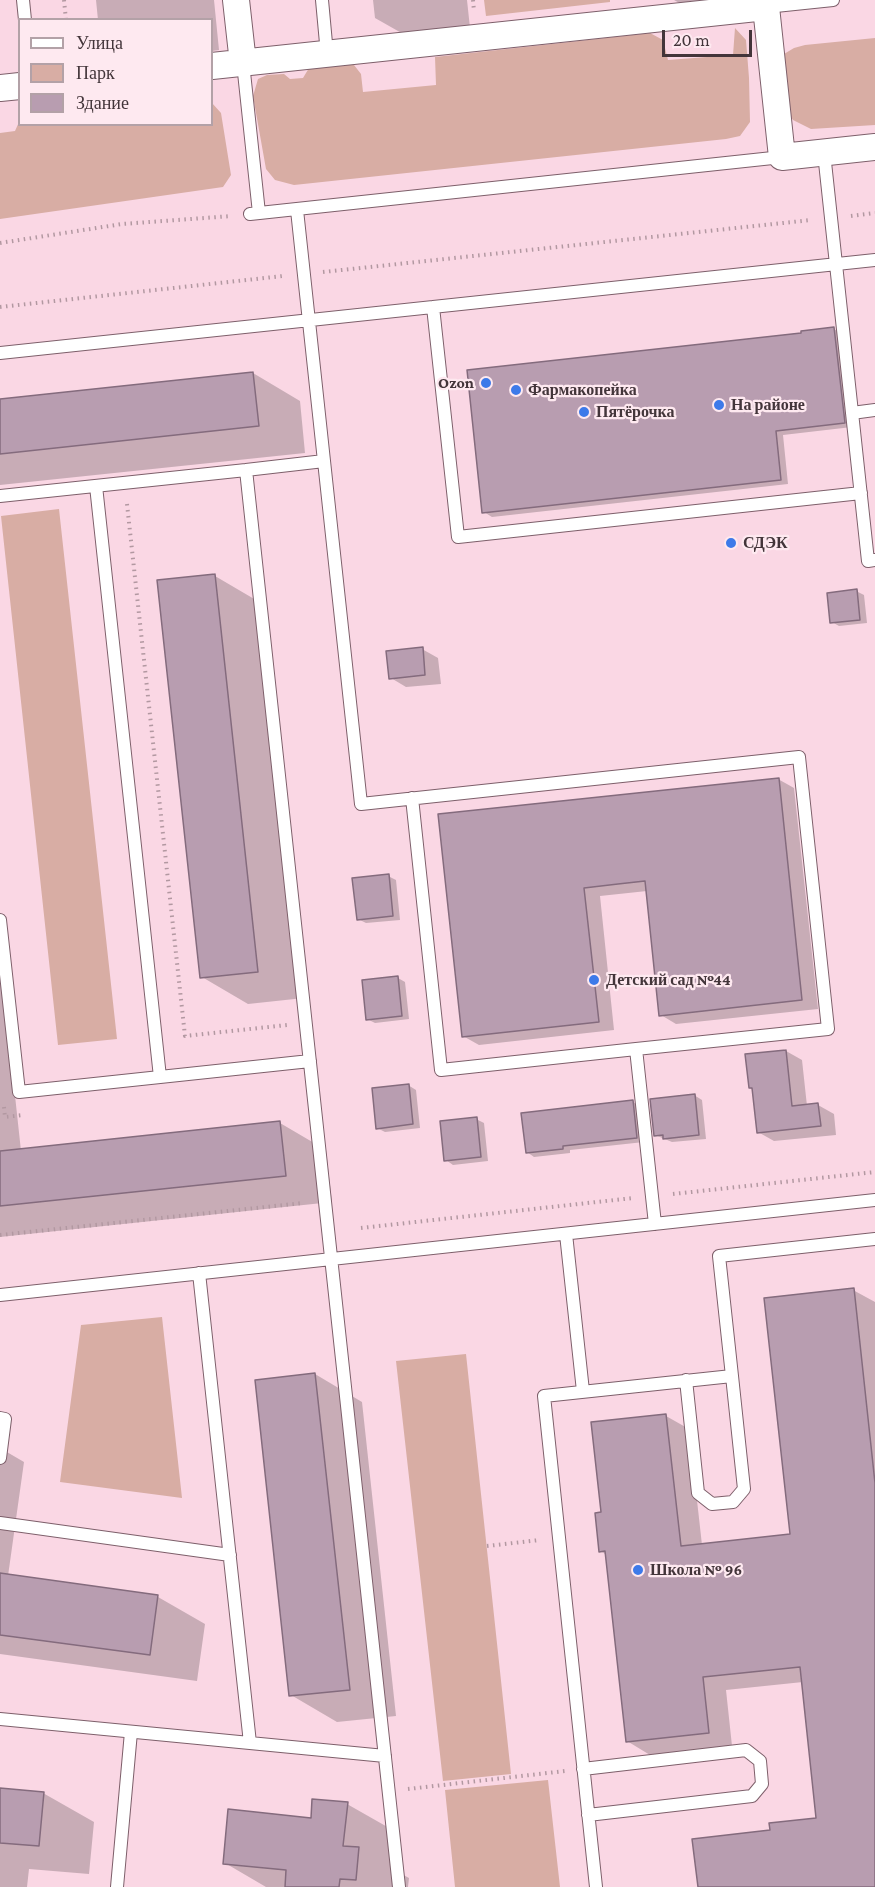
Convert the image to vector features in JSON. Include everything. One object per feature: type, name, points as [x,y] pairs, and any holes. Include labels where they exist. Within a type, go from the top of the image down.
[{"type":"street","points":[[236,0],[243,63]]},
{"type":"street","points":[[213,66],[766,4],[782,157],[875,147]]},
{"type":"street","points":[[0,88],[18,86]]},
{"type":"lane","points":[[23,0],[25,18]]},
{"type":"lane","points":[[322,0],[327,54]]},
{"type":"lane","points":[[766,4],[833,0]]},
{"type":"lane","points":[[243,63],[255,214],[782,157]]},
{"type":"lane","points":[[824,153],[868,561],[875,560]]},
{"type":"lane","points":[[297,210],[361,804],[412,798],[799,756],[828,1029],[441,1070],[412,798]]},
{"type":"lane","points":[[0,353],[875,260]]},
{"type":"lane","points":[[433,307],[458,537],[861,494]]},
{"type":"lane","points":[[852,413],[875,411]]},
{"type":"lane","points":[[0,496],[324,461]]},
{"type":"lane","points":[[246,470],[399,1887]]},
{"type":"lane","points":[[96,486],[160,1077]]},
{"type":"lane","points":[[0,920],[19,1092],[309,1061]]},
{"type":"lane","points":[[636,1049],[655,1224]]},
{"type":"lane","points":[[0,1295],[875,1200]]},
{"type":"lane","points":[[566,1234],[583,1391]]},
{"type":"lane","points":[[686,1380],[698,1493],[712,1504],[733,1502],[744,1489],[719,1256],[875,1239]]},
{"type":"lane","points":[[199,1274],[250,1743]]},
{"type":"lane","points":[[596,1887],[544,1396],[732,1376]]},
{"type":"lane","points":[[0,1418],[5,1419],[0,1458]]},
{"type":"lane","points":[[0,1523],[230,1555]]},
{"type":"lane","points":[[0,1719],[385,1756]]},
{"type":"lane","points":[[117,1887],[131,1732]]},
{"type":"lane","points":[[583,1769],[746,1750],[760,1761],[762,1784],[752,1796],[588,1815]]},
{"type":"path","points":[[64,0],[66,18]]},
{"type":"path","points":[[0,307],[875,213]]},
{"type":"path","points":[[0,243],[122,224],[255,214]]},
{"type":"path","points":[[125,483],[185,1036],[290,1025]]},
{"type":"path","points":[[4,1106],[5,1117],[28,1115]]},
{"type":"path","points":[[361,1228],[875,1172]]},
{"type":"path","points":[[0,1235],[324,1201]]},
{"type":"path","points":[[487,1546],[559,1538]]},
{"type":"path","points":[[389,1791],[583,1769]]},
{"type":"green space","points":[[484,0],[610,0],[610,2],[486,16]]},
{"type":"green space","points":[[735,28],[746,40],[749,78],[750,122],[740,136],[294,185],[275,180],[266,169],[253,96],[258,79],[267,75],[284,74],[290,79],[303,78],[309,68],[342,64],[354,65],[361,74],[363,92],[436,85],[435,57],[650,33],[663,40],[668,60],[733,55]]},
{"type":"green space","points":[[875,38],[875,125],[811,129],[793,120],[784,107],[784,54],[805,45]]},
{"type":"green space","points":[[213,104],[221,113],[231,175],[223,187],[0,219],[0,133],[15,131],[18,124],[213,126]]},
{"type":"green space","points":[[59,509],[117,1039],[58,1045],[1,516]]},
{"type":"green space","points":[[162,1317],[182,1498],[60,1482],[81,1325]]},
{"type":"green space","points":[[466,1354],[511,1774],[443,1781],[396,1361]]},
{"type":"green space","points":[[548,1780],[560,1887],[455,1887],[445,1790]]},
{"type":"building","points":[[834,327],[845,423],[776,431],[781,480],[482,513],[467,370],[801,333],[801,331]]},
{"type":"building","points":[[253,372],[259,426],[0,454],[0,399]]},
{"type":"building","points":[[215,574],[258,972],[200,978],[157,580]]},
{"type":"building","points":[[857,589],[860,620],[830,623],[827,593]]},
{"type":"building","points":[[423,647],[425,675],[389,679],[386,651]]},
{"type":"building","points":[[779,778],[802,1000],[659,1016],[645,881],[584,888],[599,1022],[462,1037],[438,814]]},
{"type":"building","points":[[389,874],[393,916],[357,920],[352,878]]},
{"type":"building","points":[[398,976],[402,1016],[366,1020],[362,980]]},
{"type":"building","points":[[786,1050],[792,1106],[818,1103],[821,1126],[757,1133],[752,1088],[749,1088],[745,1054]]},
{"type":"building","points":[[409,1084],[413,1124],[376,1129],[372,1088]]},
{"type":"building","points":[[695,1094],[699,1135],[663,1139],[663,1135],[654,1136],[650,1099]]},
{"type":"building","points":[[633,1100],[637,1138],[563,1146],[563,1149],[526,1153],[521,1113]]},
{"type":"building","points":[[477,1117],[481,1157],[444,1161],[440,1121]]},
{"type":"building","points":[[280,1121],[286,1176],[0,1206],[0,1151]]},
{"type":"building","points":[[854,1288],[875,1483],[875,1887],[698,1887],[692,1839],[770,1830],[769,1823],[816,1818],[800,1667],[703,1677],[709,1733],[626,1742],[605,1551],[599,1552],[595,1513],[601,1512],[591,1422],[666,1414],[681,1546],[790,1534],[764,1298]]},
{"type":"building","points":[[315,1373],[350,1690],[289,1696],[255,1380]]},
{"type":"building","points":[[0,1573],[158,1595],[150,1655],[0,1635]]},
{"type":"building","points":[[0,1788],[44,1792],[39,1846],[0,1843]]},
{"type":"building","points":[[312,1799],[348,1802],[343,1846],[359,1847],[356,1880],[340,1879],[339,1887],[285,1887],[286,1870],[223,1864],[228,1809],[311,1818]]},
{"type":"place","name":"Ozon","points":[[486,383]]},
{"type":"place","name":"Фармакопейка","points":[[516,390]]},
{"type":"place","name":"На районе","points":[[719,405]]},
{"type":"place","name":"Пятёрочка","points":[[584,412]]},
{"type":"place","name":"СДЭК","points":[[731,543]]},
{"type":"place","name":"Детский сад №44","points":[[594,980]]},
{"type":"place","name":"Школа № 96","points":[[638,1570]]}]
